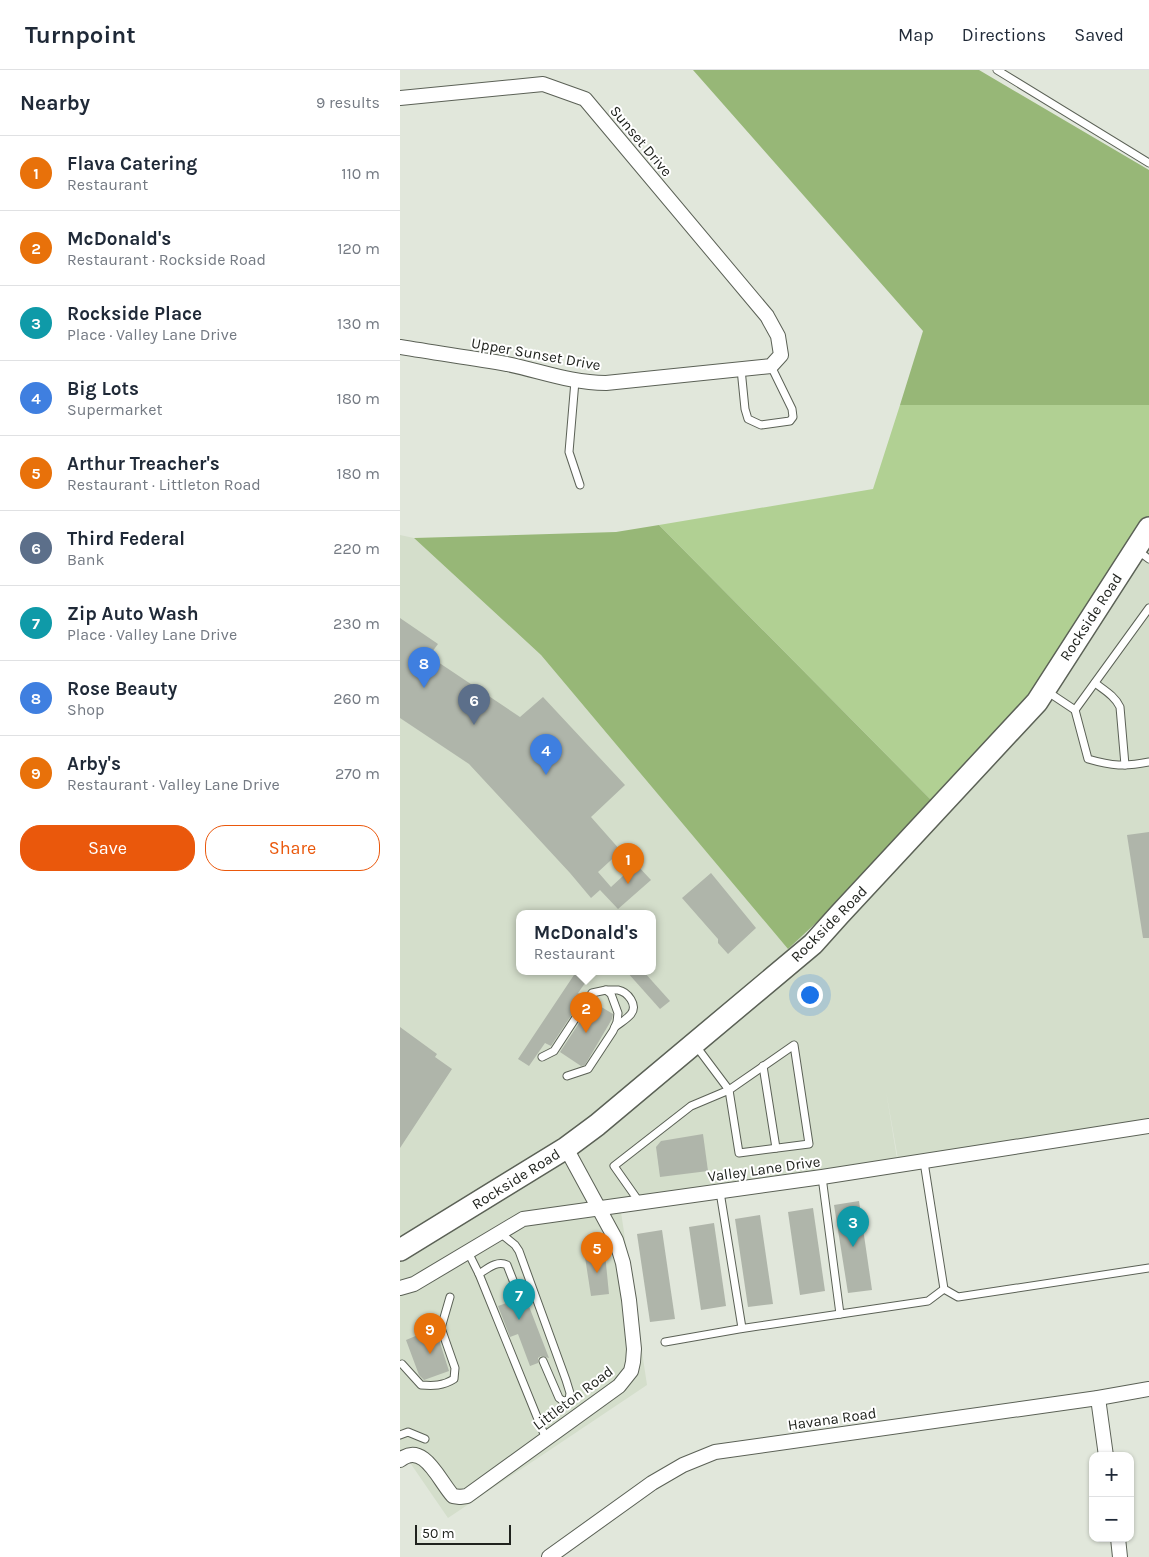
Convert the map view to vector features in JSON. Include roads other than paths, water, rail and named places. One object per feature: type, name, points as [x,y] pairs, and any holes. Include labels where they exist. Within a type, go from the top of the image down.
[{"type":"main road","name":"Rockside Road","points":[[400,1250],[566,1148],[597,1125],[813,944],[1037,702],[1142,554],[1149,528]]},
{"type":"street","name":"Sunset Drive","points":[[400,98],[543,84],[585,98],[767,316],[778,336],[781,355],[771,366]]},
{"type":"street","name":"Upper Sunset Drive","points":[[400,347],[509,365],[575,381],[606,383],[771,366]]},
{"type":"street","name":"Valley Lane Drive","points":[[400,1288],[414,1284],[523,1219],[924,1162],[1149,1126]]},
{"type":"street","name":"Littleton Road","points":[[400,1460],[411,1454],[419,1455],[427,1461],[453,1496],[467,1496],[619,1386],[631,1371],[633,1362],[630,1300],[623,1263],[616,1240],[597,1209],[566,1148]]},
{"type":"street","name":"Havana Road","points":[[549,1557],[652,1483],[683,1465],[715,1452],[1098,1398],[1149,1389]]},
{"type":"street","points":[[1098,1398],[1105,1452]]},
{"type":"street","points":[[1118,1542],[1120,1557]]},
{"type":"lane","points":[[997,70],[1149,162]]},
{"type":"lane","points":[[742,369],[745,409],[748,419],[761,425],[790,422],[793,417],[792,409],[771,366]]},
{"type":"lane","points":[[575,381],[569,452],[580,484]]},
{"type":"lane","points":[[1075,710],[1149,608]]},
{"type":"lane","points":[[1095,683],[1109,693],[1118,702],[1120,707],[1125,765]]},
{"type":"lane","points":[[1044,690],[1075,710],[1088,759],[1108,765],[1149,762]]},
{"type":"lane","points":[[606,990],[611,994],[618,1013],[615,1027]]},
{"type":"lane","points":[[542,1058],[554,1051],[592,993],[618,990],[627,994],[632,1001],[633,1008],[631,1014],[615,1027],[588,1069],[567,1076]]},
{"type":"lane","points":[[640,1203],[614,1166],[691,1106],[729,1090],[794,1045],[809,1144],[739,1153],[729,1090],[694,1044]]},
{"type":"lane","points":[[763,1066],[776,1148]]},
{"type":"lane","points":[[924,1162],[944,1289]]},
{"type":"lane","points":[[822,1177],[840,1314]]},
{"type":"lane","points":[[720,1192],[742,1328]]},
{"type":"lane","points":[[499,1232],[515,1245],[519,1251],[566,1380],[570,1393],[569,1400],[563,1402],[558,1398],[543,1361]]},
{"type":"lane","points":[[468,1251],[546,1439]]},
{"type":"lane","points":[[479,1274],[493,1265],[503,1263],[507,1265],[520,1298]]},
{"type":"lane","points":[[944,1289],[958,1297],[1149,1268]]},
{"type":"lane","points":[[665,1342],[742,1328],[928,1301],[944,1289]]},
{"type":"lane","points":[[402,1364],[421,1385],[447,1384],[454,1379],[456,1368],[441,1328],[450,1297]]},
{"type":"lane","points":[[400,1435],[408,1432],[425,1439]]},
{"type":"place","name":"Rose Beauty","points":[[424,688]]},
{"type":"place","name":"Third Federal","points":[[474,725]]},
{"type":"place","name":"Big Lots","points":[[546,775]]},
{"type":"place","name":"Flava Catering","points":[[628,884]]},
{"type":"place","name":"McDonald's","points":[[586,1033]]},
{"type":"place","name":"Rockside Place","points":[[853,1247]]},
{"type":"place","name":"Arthur Treacher's","points":[[597,1273]]},
{"type":"place","name":"Zip Auto Wash","points":[[519,1320]]},
{"type":"place","name":"Arby's","points":[[430,1354]]}]
